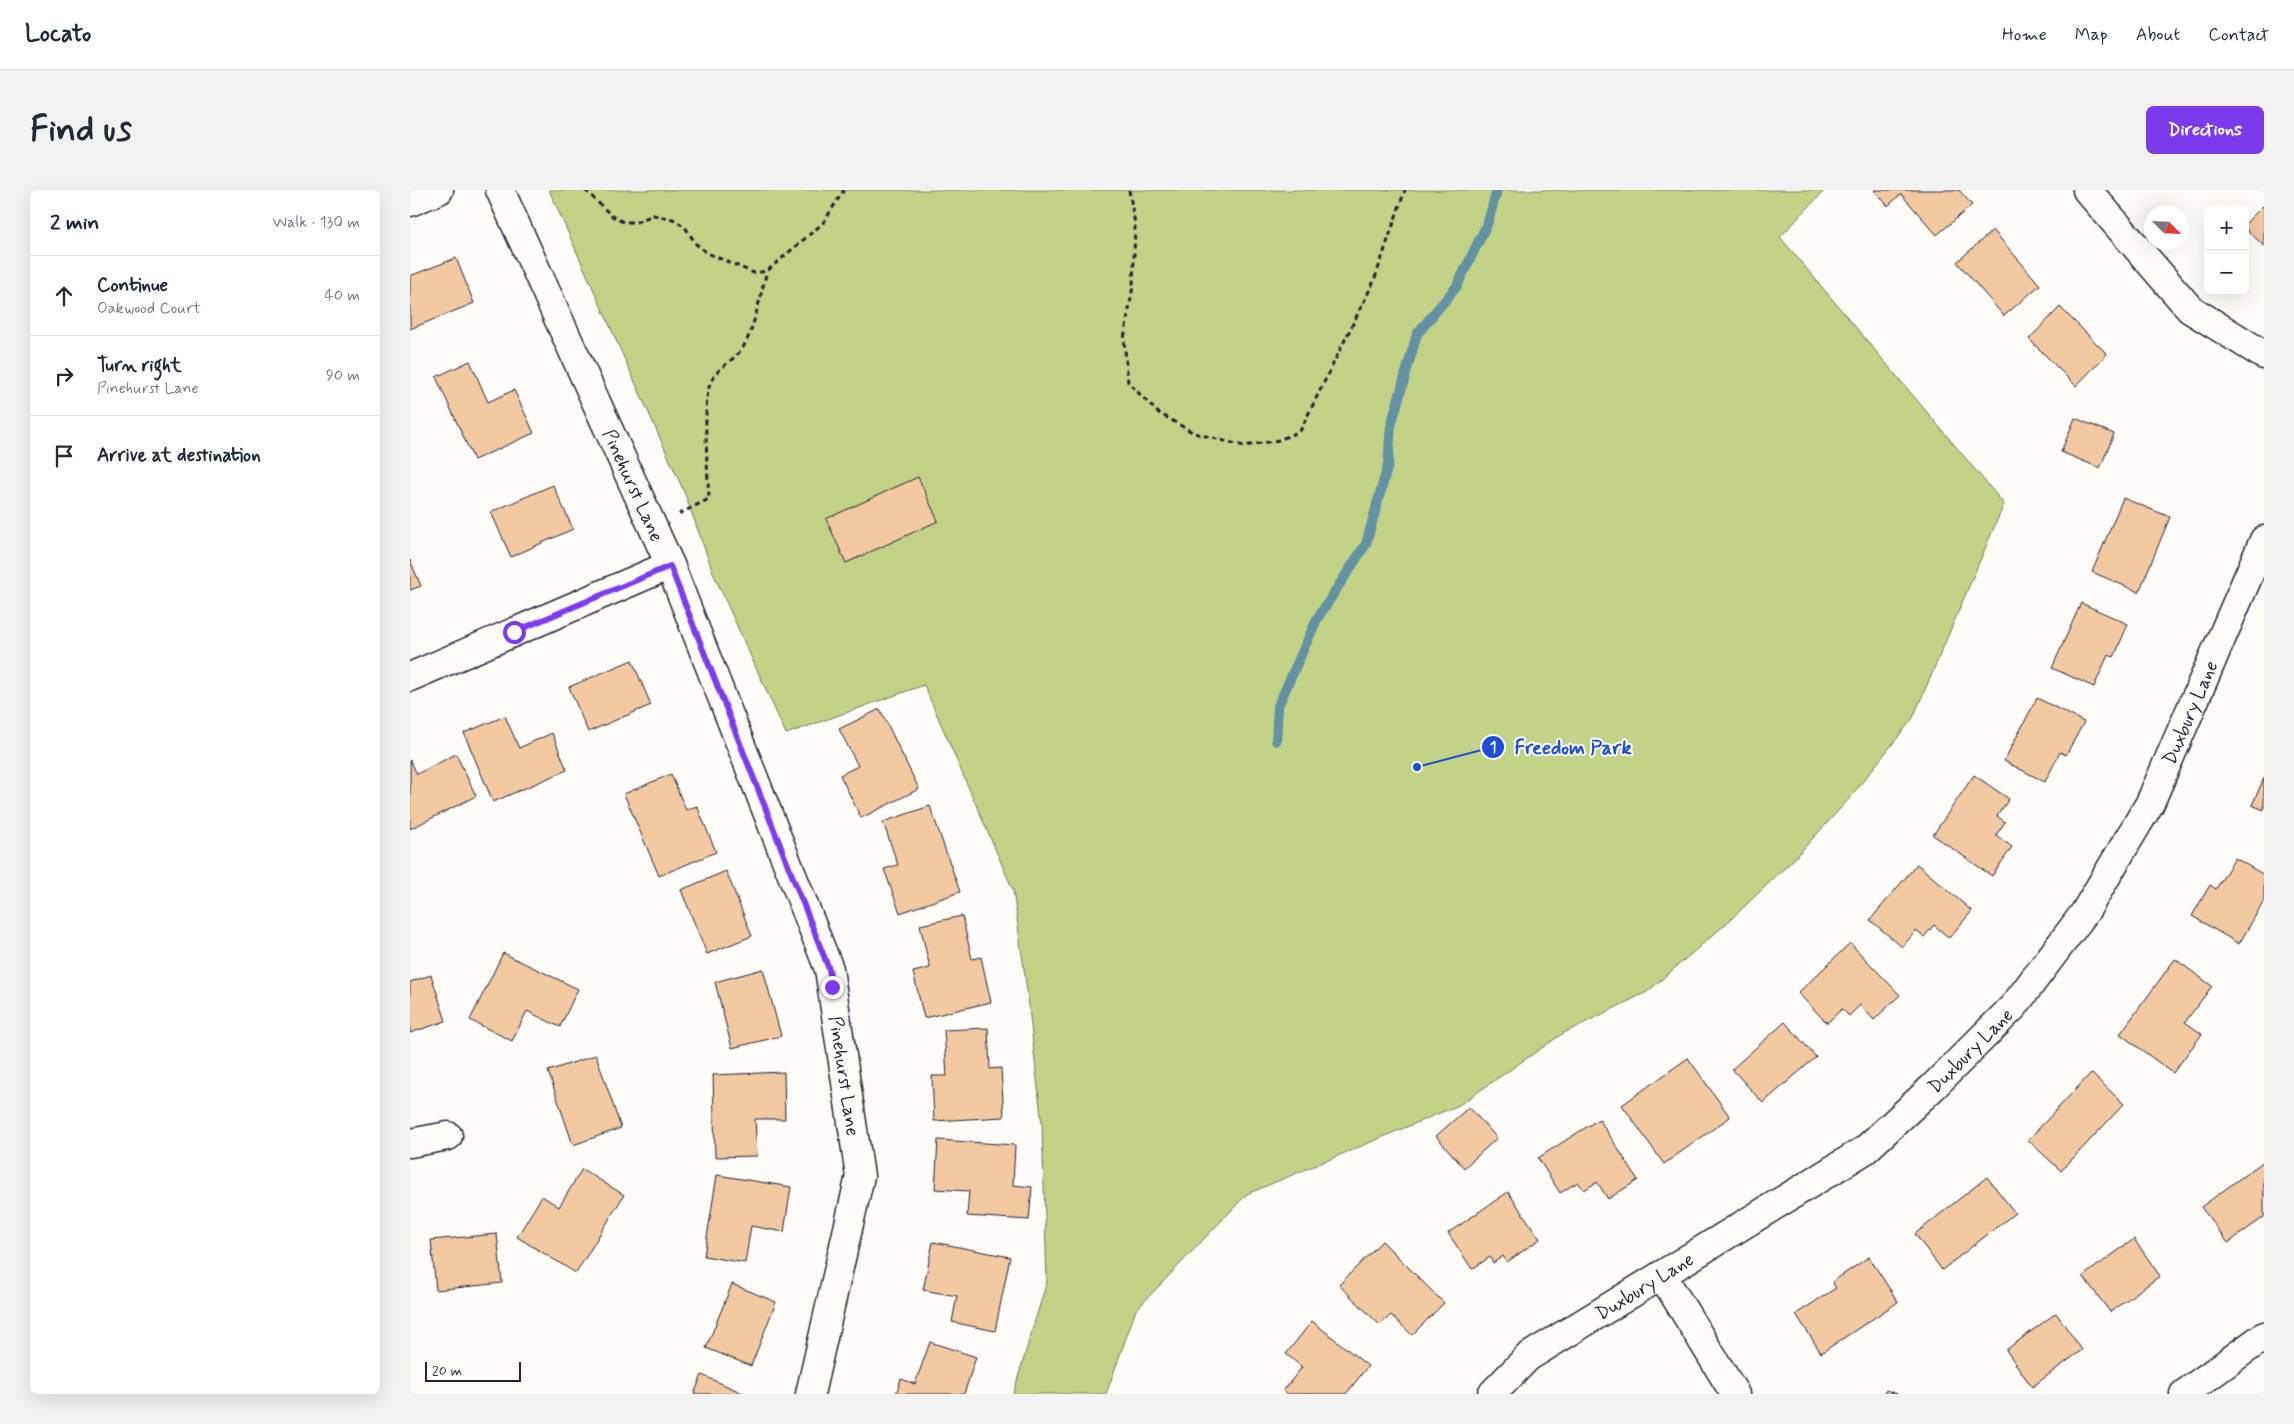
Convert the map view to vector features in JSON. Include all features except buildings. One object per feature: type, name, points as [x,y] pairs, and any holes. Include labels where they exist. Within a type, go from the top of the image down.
[{"type":"street","points":[[410,202],[439,190]]},
{"type":"street","name":"Pinehurst Lane","points":[[500,190],[670,566],[829,969],[860,1176],[810,1394]]},
{"type":"street","points":[[2087,190],[2190,309],[2264,356]]},
{"type":"street","name":"Duxbury Lane","points":[[1492,1394],[1528,1357],[1865,1150],[1932,1088],[2014,1006],[2085,912],[2150,803],[2264,540]]},
{"type":"street","points":[[410,677],[670,566]]},
{"type":"street","points":[[410,1143],[448,1136]]},
{"type":"street","points":[[1662,1275],[1735,1394]]},
{"type":"street","points":[[2184,1394],[2264,1336]]},
{"type":"path","points":[[585,190],[612,216],[624,222],[636,222],[653,215],[673,219],[685,228],[696,244],[707,253],[754,273],[767,271],[823,224],[844,190]]},
{"type":"path","points":[[1130,190],[1135,224],[1133,286],[1124,339],[1128,382],[1157,412],[1194,432],[1244,446],[1279,440],[1300,431],[1374,281],[1406,190]]},
{"type":"path","points":[[679,514],[709,499],[707,411],[710,384],[721,367],[738,355],[746,343],[767,271]]},
{"type":"green space","points":[[549,190],[1825,190],[1780,237],[2004,504],[1913,718],[1849,799],[1792,861],[1727,923],[1647,992],[1562,1034],[1459,1105],[1247,1194],[1136,1310],[1106,1394],[1013,1394],[1047,1281],[1042,1125],[1028,998],[1013,890],[924,685],[786,734],[714,575],[685,494]]},
{"type":"waterway","points":[[1276,741],[1278,706],[1317,619],[1366,544],[1388,465],[1391,426],[1417,334],[1457,286],[1488,222],[1497,190]]},
{"type":"place","name":"Freedom Park","points":[[1417,767]]},
{"type":"route","points":[[514,632],[670,566],[829,969],[832,987]]}]
